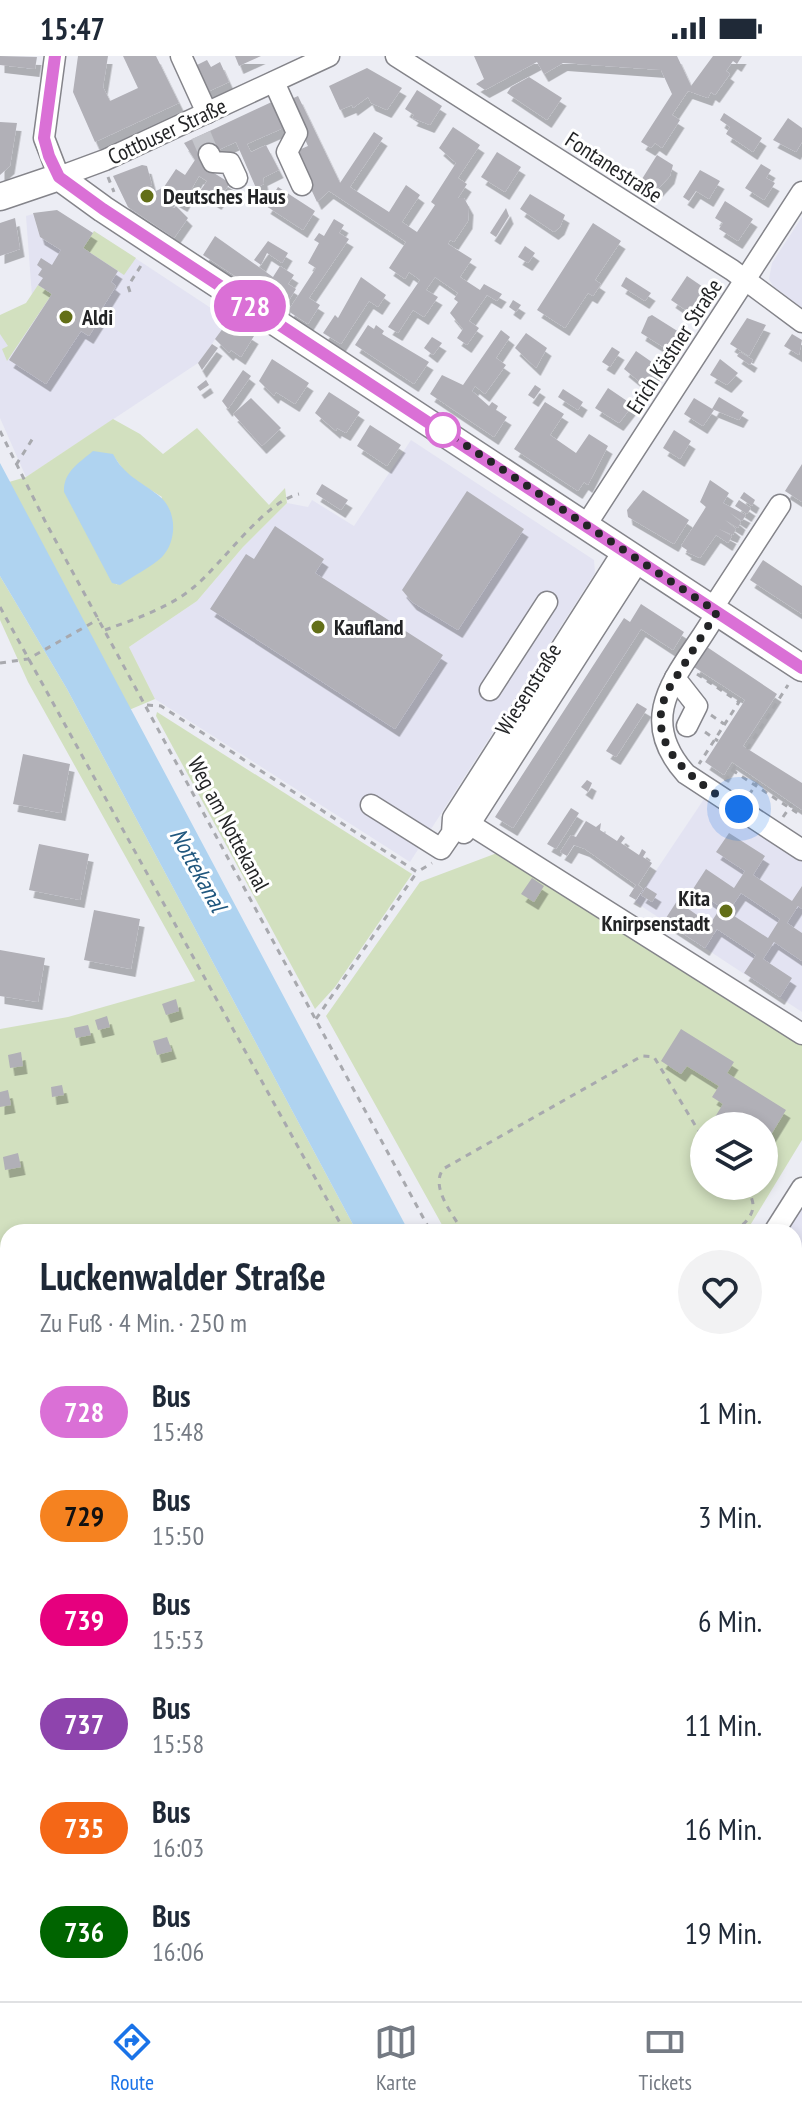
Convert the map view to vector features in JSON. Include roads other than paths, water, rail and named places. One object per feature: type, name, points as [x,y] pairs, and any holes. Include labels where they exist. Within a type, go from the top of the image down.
[{"type":"main road","name":"Cottbuser Straße","points":[[0,197],[59,177]]},
{"type":"main road","points":[[59,177],[156,244],[715,610],[798,670]]},
{"type":"street","points":[[55,56],[44,138],[59,177]]},
{"type":"street","points":[[181,56],[213,162],[230,163],[237,178]]},
{"type":"street","name":"Cottbuser Straße","points":[[59,177],[203,130],[274,82],[329,56]]},
{"type":"street","name":"Fontanestraße","points":[[396,56],[745,281],[802,322]]},
{"type":"street","points":[[274,82],[297,133],[287,152],[302,185]]},
{"type":"street","name":"Erich Kästner Straße","points":[[586,525],[802,192]]},
{"type":"street","points":[[780,505],[662,701],[661,714],[664,736],[680,767],[694,780],[802,850]]},
{"type":"street","name":"Wiesenstraße","points":[[446,841],[453,818],[552,678],[632,555]]},
{"type":"street","points":[[490,690],[547,602]]},
{"type":"street","points":[[514,653],[552,678]]},
{"type":"street","points":[[680,672],[697,706],[687,726]]},
{"type":"street","name":"Wiesenstraße","points":[[471,825],[552,678]]},
{"type":"street","points":[[371,805],[446,841],[465,833],[471,825],[802,1034]]},
{"type":"street","points":[[779,1224],[802,1188]]},
{"type":"water","points":[[93,451],[113,454],[127,473],[164,501],[172,516],[173,534],[162,557],[120,585],[112,583],[64,492],[69,473]]},
{"type":"water","name":"Nottekanal","points":[[0,463],[405,1224],[353,1224],[67,689],[0,576]]},
{"type":"tunnel","points":[[201,135],[209,154]]},
{"type":"place","name":"Deutsches Haus","points":[[147,196]]},
{"type":"place","name":"Aldi","points":[[66,317]]},
{"type":"place","name":"Kaufland","points":[[318,627]]},
{"type":"place","name":"Kita Knirpsenstadt","points":[[726,911]]}]
